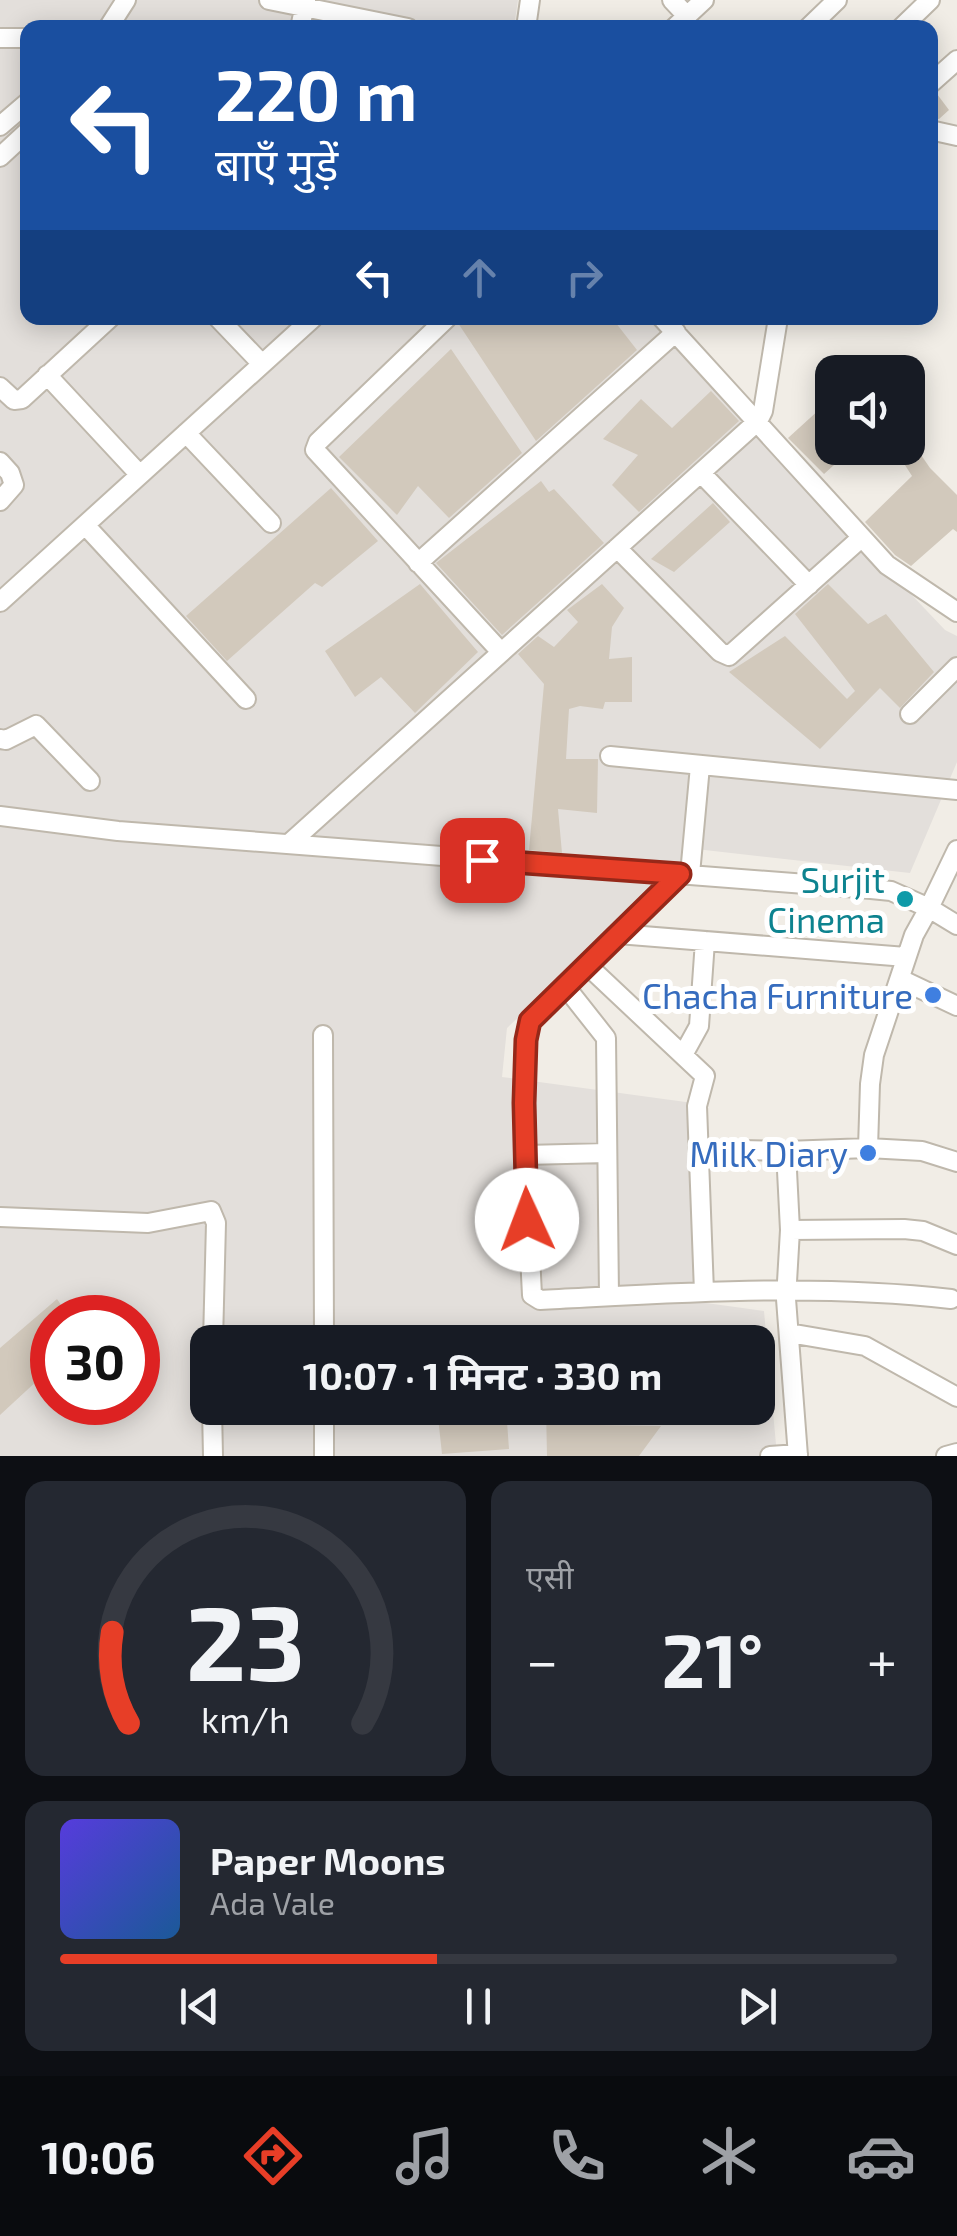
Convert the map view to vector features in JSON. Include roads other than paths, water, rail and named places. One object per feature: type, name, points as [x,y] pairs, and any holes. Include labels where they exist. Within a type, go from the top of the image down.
[{"type":"street","points":[[269,0],[374,20]]},
{"type":"street","points":[[682,20],[704,0]]},
{"type":"street","points":[[816,20],[837,0]]},
{"type":"street","points":[[909,20],[930,0]]},
{"type":"street","points":[[938,77],[957,60]]},
{"type":"street","points":[[0,126],[20,109]]},
{"type":"street","points":[[0,157],[20,138]]},
{"type":"street","points":[[0,387],[18,400],[102,325]]},
{"type":"street","points":[[225,325],[262,364]]},
{"type":"street","points":[[0,602],[305,325]]},
{"type":"street","points":[[439,325],[315,446],[318,455],[501,652]]},
{"type":"street","points":[[669,325],[901,577],[957,612]]},
{"type":"street","points":[[291,842],[758,421],[777,325]]},
{"type":"street","points":[[418,563],[676,332]]},
{"type":"street","points":[[47,375],[140,475]]},
{"type":"street","points":[[186,433],[272,524]]},
{"type":"street","points":[[0,462],[14,479],[14,486],[0,501]]},
{"type":"street","points":[[701,472],[809,585]]},
{"type":"street","points":[[85,525],[246,699]]},
{"type":"street","points":[[617,548],[724,655],[732,654],[862,538]]},
{"type":"street","points":[[910,714],[957,668]]},
{"type":"street","points":[[0,738],[13,738],[26,727],[36,725],[90,781]]},
{"type":"street","points":[[610,756],[957,790]]},
{"type":"street","points":[[700,766],[685,874],[530,1021],[524,1156],[532,1295],[540,1300],[787,1288],[892,1292],[951,1300]]},
{"type":"street","points":[[0,816],[118,831],[891,891],[957,925]]},
{"type":"street","points":[[868,1148],[874,1055],[906,957],[957,850]]},
{"type":"street","points":[[618,934],[906,957]]},
{"type":"street","points":[[683,1055],[699,1026],[705,941]]},
{"type":"street","points":[[586,965],[706,1078],[697,1098],[704,1292]]},
{"type":"street","points":[[900,978],[957,1006]]},
{"type":"street","points":[[565,986],[606,1038],[609,1296]]},
{"type":"street","points":[[323,1035],[324,1325]]},
{"type":"street","points":[[698,1148],[868,1148],[955,1154]]},
{"type":"street","points":[[770,1456],[798,1455],[787,1288],[790,1230],[786,1151]]},
{"type":"street","points":[[524,1156],[607,1153]]},
{"type":"street","points":[[0,1217],[148,1224],[212,1210],[216,1222],[213,1325]]},
{"type":"street","points":[[790,1230],[904,1229],[957,1245]]},
{"type":"street","points":[[789,1333],[865,1346],[957,1398]]},
{"type":"street","points":[[212,1425],[212,1456]]},
{"type":"street","points":[[324,1425],[324,1456]]},
{"type":"street","points":[[946,1456],[957,1453]]},
{"type":"place","name":"Surjit Cinema","points":[[905,899]]},
{"type":"place","name":"Chacha Furniture","points":[[933,995]]},
{"type":"place","name":"Milk Diary","points":[[868,1153]]}]
